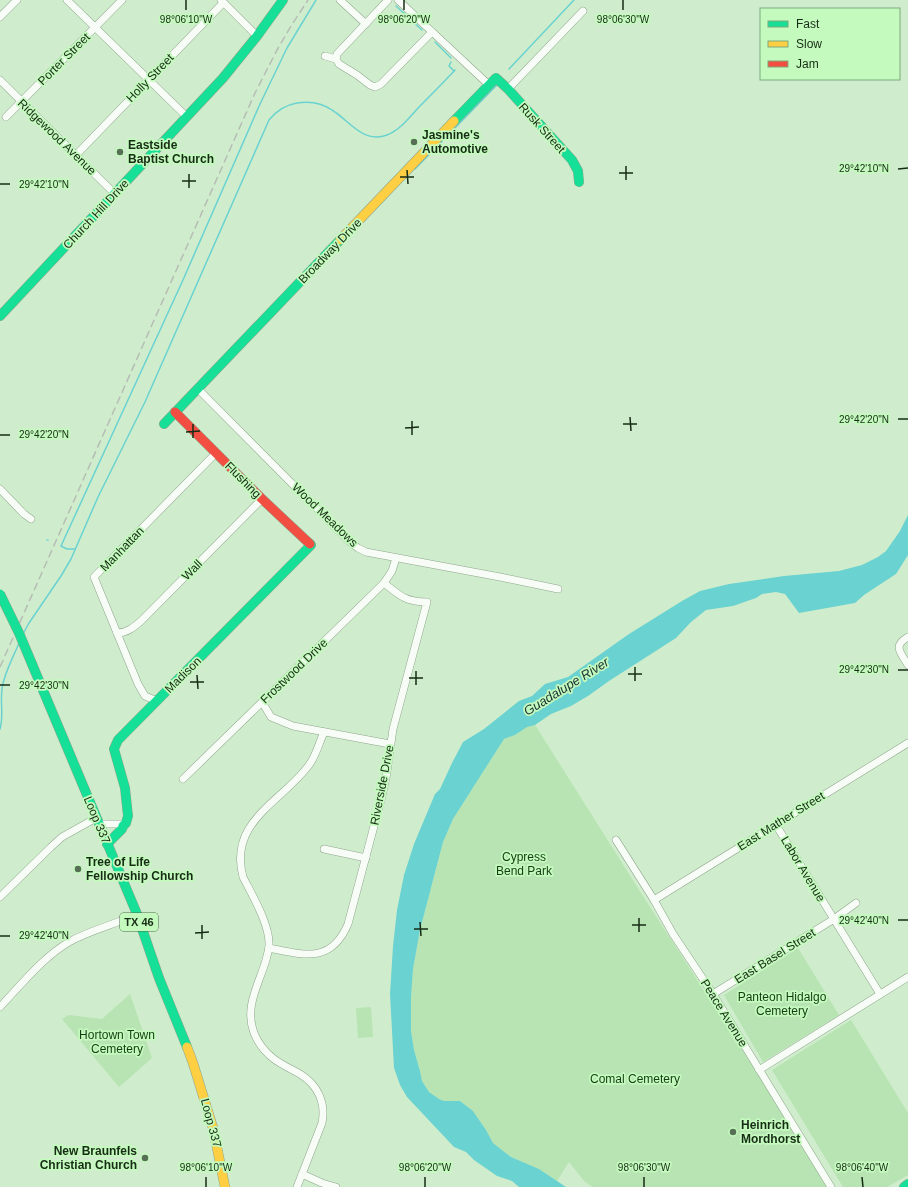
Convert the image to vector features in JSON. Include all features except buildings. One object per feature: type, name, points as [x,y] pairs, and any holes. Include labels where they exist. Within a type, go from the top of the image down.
[{"type":"street","points":[[0,17],[17,0]]},
{"type":"street","points":[[67,0],[148,80],[187,116]]},
{"type":"street","name":"Porter Street","points":[[6,117],[122,0]]},
{"type":"street","name":"Church Hill Drive","points":[[0,316],[223,78],[284,0]]},
{"type":"street","points":[[340,0],[366,24]]},
{"type":"street","points":[[336,59],[338,54],[388,0]]},
{"type":"street","points":[[398,0],[489,85]]},
{"type":"street","points":[[222,1],[257,36]]},
{"type":"street","name":"Holly Street","points":[[76,154],[222,1]]},
{"type":"street","points":[[508,89],[583,11]]},
{"type":"street","points":[[324,56],[336,59],[339,64],[375,87],[381,84],[432,32]]},
{"type":"street","name":"Rusk Street","points":[[496,78],[508,89],[572,160],[578,172],[579,182]]},
{"type":"street","name":"Broadway Drive","points":[[164,424],[496,78]]},
{"type":"street","name":"Ridgewood Avenue","points":[[0,80],[115,194]]},
{"type":"street","name":"Wood Meadows","points":[[198,389],[353,545],[366,552],[558,589]]},
{"type":"street","name":"Flushing","points":[[175,412],[262,499],[312,545]]},
{"type":"street","name":"Manhattan","points":[[156,701],[145,696],[142,692],[94,577],[216,453]]},
{"type":"street","points":[[0,489],[24,514],[31,519]]},
{"type":"street","name":"Wall","points":[[117,633],[123,633],[141,621],[262,499]]},
{"type":"street","name":"Madison","points":[[107,844],[122,829],[128,820],[125,788],[115,753],[115,746],[118,740],[312,545]]},
{"type":"street","name":"Frostwood Drive","points":[[183,779],[384,583],[392,571],[396,558]]},
{"type":"street","name":"Riverside Drive","points":[[269,948],[307,955],[320,953],[329,950],[341,939],[348,924],[384,784],[390,744],[427,602],[417,602],[400,597],[384,583]]},
{"type":"street","name":"Loop 337","points":[[0,594],[19,633],[137,914],[159,978],[202,1088],[218,1151],[224,1187]]},
{"type":"street","points":[[908,637],[902,640],[899,645],[900,652],[908,665]]},
{"type":"street","points":[[262,702],[271,717],[293,726],[390,744]]},
{"type":"street","points":[[297,1187],[322,1123],[323,1106],[314,1085],[301,1075],[273,1058],[262,1048],[251,1023],[251,1004],[264,967],[269,948],[269,940],[267,931],[241,870],[242,851],[247,831],[265,808],[309,765],[324,732]]},
{"type":"street","name":"East Mather Street","points":[[654,900],[908,743]]},
{"type":"street","points":[[0,897],[62,837],[98,821],[121,824],[123,826]]},
{"type":"street","name":"Labor Avenue","points":[[776,825],[880,994]]},
{"type":"street","name":"Peace Avenue","points":[[616,840],[654,900],[673,934],[713,994],[831,1187]]},
{"type":"street","points":[[324,849],[366,858]]},
{"type":"street","name":"East Basel Street","points":[[713,994],[834,919],[856,903]]},
{"type":"street","points":[[0,1008],[43,962],[59,948],[78,937],[137,914]]},
{"type":"street","points":[[759,1070],[908,977]]},
{"type":"street","points":[[302,1174],[322,1183],[336,1187]]},
{"type":"street","points":[[904,1187],[908,1184]]},
{"type":"green space","points":[[535,725],[641,893],[831,1187],[593,1187],[585,1182],[569,1162],[557,1181],[539,1169],[511,1157],[493,1143],[473,1111],[460,1101],[444,1101],[429,1092],[422,1081],[414,1050],[411,1031],[411,997],[413,969],[420,930],[443,842],[453,819],[504,739],[515,735],[528,726]]},
{"type":"green space","name":"Panteon Hidalgo Cemetery","points":[[798,948],[839,1015],[763,1062],[724,995]]},
{"type":"green space","name":"Hortown Town Cemetery","points":[[130,994],[152,1058],[119,1087],[62,1019],[69,1015],[102,1019]]},
{"type":"green space","points":[[371,1007],[373,1037],[358,1038],[356,1008]]},
{"type":"green space","points":[[851,1020],[908,1113],[908,1175],[887,1187],[843,1187],[772,1070]]},
{"type":"water","name":"Guadalupe River","points":[[908,515],[908,555],[896,574],[864,595],[855,603],[799,613],[785,594],[776,592],[762,594],[756,598],[733,606],[706,610],[691,622],[676,638],[588,696],[571,706],[551,714],[535,725],[527,727],[515,735],[504,739],[453,819],[443,842],[420,930],[413,969],[411,1031],[422,1081],[429,1092],[439,1099],[444,1101],[460,1101],[473,1111],[493,1143],[511,1157],[539,1169],[566,1187],[519,1187],[512,1181],[497,1176],[474,1160],[466,1152],[454,1147],[407,1097],[400,1085],[394,1068],[390,994],[397,910],[404,875],[414,844],[435,794],[440,789],[463,742],[484,729],[519,701],[532,696],[545,684],[568,677],[629,634],[700,591],[729,584],[784,576],[839,571],[862,565],[886,551],[900,531]]},
{"type":"waterway","points":[[75,549],[67,549],[61,546],[183,280],[260,104],[287,48],[316,0]]},
{"type":"waterway","points":[[509,69],[574,0]]},
{"type":"waterway","points":[[396,6],[422,30]]},
{"type":"waterway","points":[[435,42],[451,58]]},
{"type":"waterway","points":[[451,62],[449,66],[454,71]]},
{"type":"waterway","points":[[23,634],[71,559],[98,497],[145,402],[269,120],[275,113],[289,105],[311,102],[328,108],[364,134],[378,137],[387,135],[392,133],[404,123],[455,70]]},
{"type":"waterway","points":[[415,169],[497,85]]},
{"type":"waterway","points":[[451,119],[482,86]]},
{"type":"waterway","points":[[0,729],[2,719],[3,683],[19,643]]},
{"type":"railway","points":[[0,667],[255,93],[277,50],[308,0]]},
{"type":"traffic: fast","points":[[0,316],[223,78],[257,36],[283,0]]},
{"type":"traffic: fast","points":[[454,121],[496,78],[508,89],[572,160],[578,171],[579,182]]},
{"type":"traffic: fast","points":[[164,424],[340,240]]},
{"type":"traffic: fast","points":[[107,844],[122,829],[128,816],[125,788],[114,749],[118,740],[311,545],[310,544]]},
{"type":"traffic: fast","points":[[0,594],[32,664]]},
{"type":"traffic: fast","points":[[32,664],[137,914],[159,978],[187,1047]]},
{"type":"traffic: fast","points":[[904,1187],[908,1184]]},
{"type":"traffic: slow","points":[[340,240],[454,121]]},
{"type":"traffic: slow","points":[[187,1047],[213,1128],[225,1187]]},
{"type":"traffic: jam","points":[[175,412],[262,499],[310,544]]},
{"type":"place","name":"Jasmine's Automotive","points":[[414,142]]},
{"type":"place","name":"Eastside Baptist Church","points":[[120,152]]},
{"type":"place","name":"Tree of Life Fellowship Church","points":[[78,869]]},
{"type":"place","name":"Heinrich Mordhorst","points":[[733,1132]]},
{"type":"place","name":"New Braunfels Christian Church","points":[[145,1158]]},
{"type":"park label","name":"Cypress Bend Park","points":[[524,864]]},
{"type":"park label","name":"Comal Cemetery","points":[[635,1079]]}]
